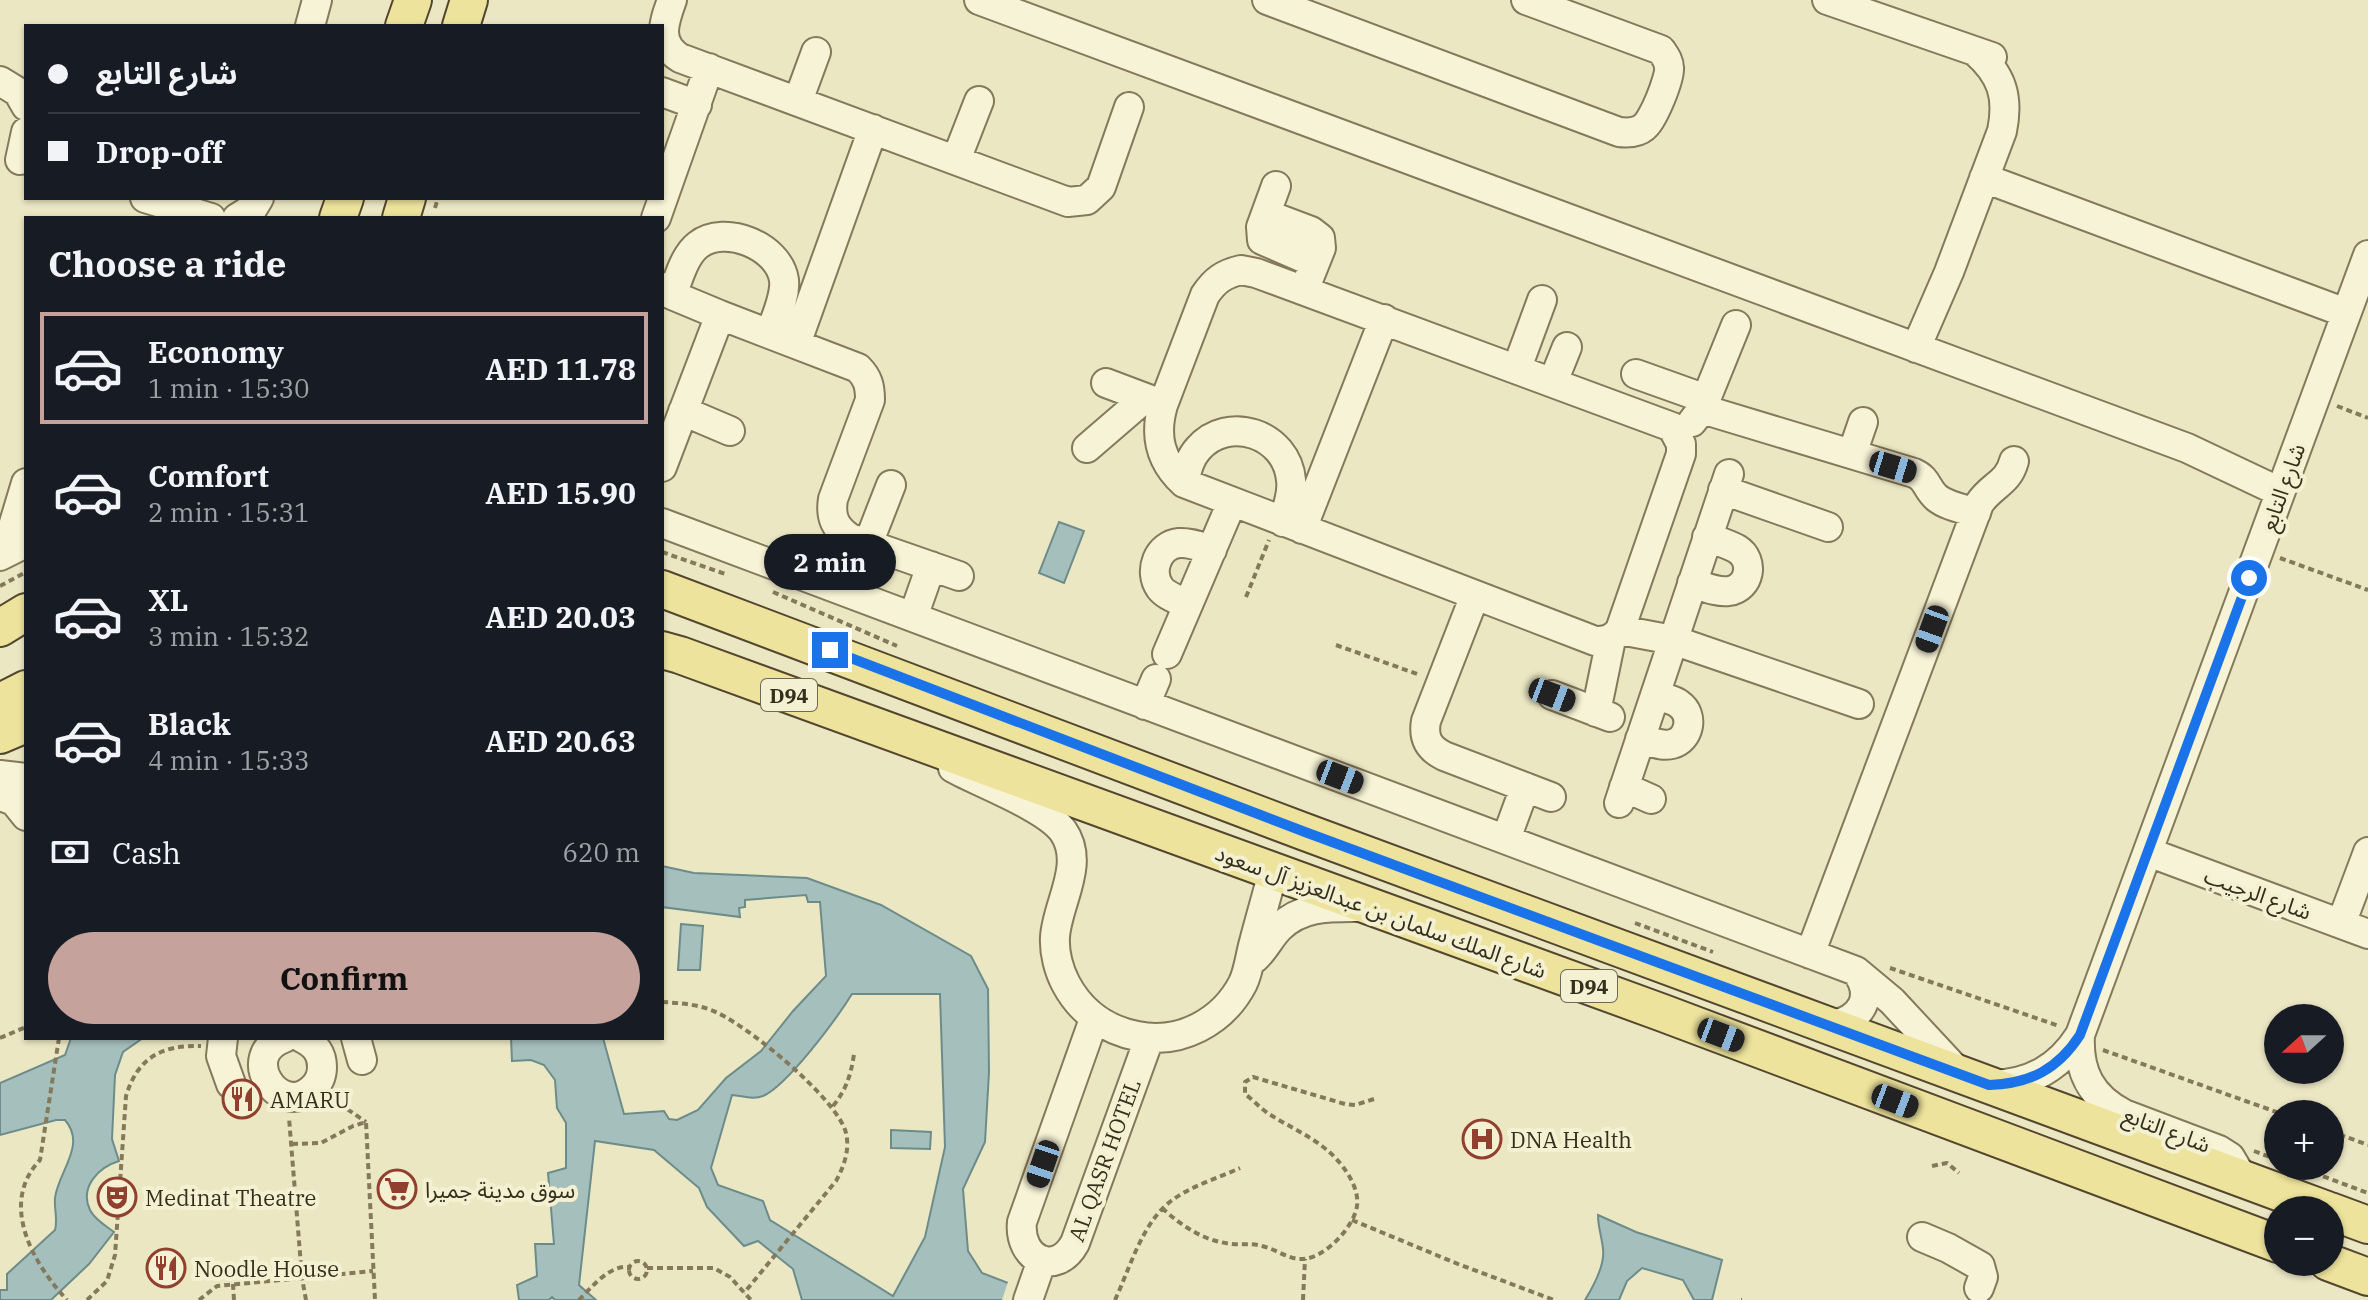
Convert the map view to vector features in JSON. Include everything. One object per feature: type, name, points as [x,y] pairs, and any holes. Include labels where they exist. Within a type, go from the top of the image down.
[{"type":"main road","points":[[405,24],[413,0]]},
{"type":"main road","points":[[462,24],[469,0]]},
{"type":"main road","points":[[664,582],[783,633]]},
{"type":"main road","name":"D94","points":[[664,590],[1305,832],[1975,1079],[2246,1164],[2302,1196]]},
{"type":"main road","points":[[664,604],[783,633]]},
{"type":"main road","points":[[0,628],[24,613]]},
{"type":"main road","points":[[0,645],[24,633]]},
{"type":"main road","name":"شارع الملك سلمان بن عبدالعزيز آل سعود","points":[[668,656],[897,735],[1663,1013],[2264,1239]]},
{"type":"main road","points":[[0,702],[24,690]]},
{"type":"main road","points":[[0,735],[24,725]]},
{"type":"main road","points":[[1218,797],[1247,822],[1273,872]]},
{"type":"main road","name":"D94","points":[[2344,1217],[2368,1225]]},
{"type":"street","points":[[311,24],[317,0]]},
{"type":"street","points":[[664,25],[672,0]]},
{"type":"street","points":[[979,0],[2283,484]]},
{"type":"street","points":[[1267,0],[1619,132],[1628,133],[1645,127],[1651,121],[1668,75],[1669,66],[1661,50],[1526,0]]},
{"type":"street","points":[[1827,0],[2004,64],[2017,89],[2016,103],[2002,131],[1949,272],[1944,307],[1924,351]]},
{"type":"street","points":[[798,101],[816,52]]},
{"type":"street","points":[[665,57],[680,58],[709,68],[1068,202],[1087,200],[1101,187],[1129,107]]},
{"type":"street","points":[[664,196],[709,68]]},
{"type":"street","points":[[664,93],[697,105]]},
{"type":"street","points":[[956,160],[979,101]]},
{"type":"street","points":[[783,339],[873,129]]},
{"type":"street","points":[[15,159],[24,137]]},
{"type":"street","points":[[1984,178],[2346,313]]},
{"type":"street","points":[[1276,186],[1260,234],[1262,240],[1315,263],[1305,290]]},
{"type":"street","points":[[152,200],[204,216]]},
{"type":"street","points":[[240,216],[253,208],[258,200]]},
{"type":"street","points":[[783,339],[784,276],[774,258],[757,246],[725,236],[705,241],[689,254],[667,291],[720,315],[783,339],[847,363],[866,376],[870,400],[831,511],[840,532],[959,576]]},
{"type":"street","name":"شارع التابع","points":[[1975,1079],[2025,1081],[2042,1074],[2070,1050],[2080,1035],[2368,255]]},
{"type":"street","points":[[1087,448],[1145,393],[1213,282],[1241,270],[1354,307],[1665,423],[1678,434],[1681,454],[1616,634],[1603,715],[1552,695]]},
{"type":"street","points":[[1517,368],[1542,300]]},
{"type":"street","points":[[1287,524],[1354,307]]},
{"type":"street","points":[[664,462],[720,315]]},
{"type":"street","points":[[1678,434],[1704,404],[1736,325]]},
{"type":"street","points":[[1553,382],[1567,347]]},
{"type":"street","points":[[1636,374],[1704,404],[1920,476],[1941,501],[1976,513]]},
{"type":"street","points":[[1106,383],[1145,393],[1159,419],[1160,448],[1165,461],[1184,483],[1595,641],[1616,634],[1673,640],[1859,704]]},
{"type":"street","points":[[683,411],[729,434]]},
{"type":"street","points":[[1852,454],[1863,422]]},
{"type":"street","points":[[1184,483],[1190,460],[1208,439],[1234,431],[1261,436],[1272,443],[1288,466],[1291,493],[1287,524]]},
{"type":"street","points":[[1810,954],[1976,513],[1984,497],[2005,480],[2014,461]]},
{"type":"street","points":[[1651,799],[1621,795],[1726,482],[1828,527]]},
{"type":"street","points":[[868,544],[891,485]]},
{"type":"street","points":[[13,539],[24,492]]},
{"type":"street","points":[[1156,679],[1232,502]]},
{"type":"street","points":[[664,524],[913,617],[1156,679],[1506,839],[1856,971],[1975,1079]]},
{"type":"street","points":[[1692,583],[1723,592],[1733,591],[1748,577],[1749,566],[1738,550],[1707,537]]},
{"type":"street","points":[[1188,605],[1165,593],[1159,586],[1154,569],[1156,561],[1160,553],[1175,543],[1212,550]]},
{"type":"street","points":[[913,617],[931,566]]},
{"type":"street","points":[[1475,595],[1424,732],[1434,751],[1538,792],[1506,839]]},
{"type":"street","points":[[1640,739],[1663,745],[1674,744],[1688,730],[1689,720],[1685,710],[1678,703],[1655,695]]},
{"type":"street","points":[[897,735],[942,762],[1044,814],[1065,834],[1071,852],[1071,871],[1055,936],[1057,960],[1071,992],[1094,1019],[1120,1033],[1149,1039],[1173,1037],[1196,1030],[1217,1017],[1244,982],[1273,872]]},
{"type":"street","points":[[0,775],[24,778]]},
{"type":"street","points":[[0,796],[14,801],[24,814]]},
{"type":"street","name":"شارع الرجيب","points":[[2148,852],[2368,934]]},
{"type":"street","points":[[2341,924],[2368,852]]},
{"type":"street","points":[[1251,960],[1279,929],[1303,912],[1327,907],[1371,907]]},
{"type":"street","points":[[1833,1025],[1847,1022],[1858,1014],[1864,1002],[1864,985],[1856,971]]},
{"type":"street","name":"AL QASR HOTEL","points":[[1094,1019],[1022,1222],[1022,1241],[1035,1279],[1071,1250],[1075,1243],[1149,1039]]},
{"type":"street","name":"شارع التابع","points":[[2080,1035],[2082,1068],[2097,1096],[2124,1114],[2219,1150],[2246,1164]]},
{"type":"street","points":[[223,1040],[221,1056],[228,1078]]},
{"type":"street","points":[[274,1040],[264,1059],[264,1075],[273,1088],[287,1096],[302,1095],[315,1087],[322,1072],[320,1055],[306,1040]]},
{"type":"street","points":[[1922,1237],[1980,1266],[1983,1277],[1979,1288]]},
{"type":"path","points":[[2315,398],[2368,418]]},
{"type":"path","points":[[1246,597],[1287,524]]},
{"type":"path","points":[[2259,551],[2368,590]]},
{"type":"path","points":[[664,553],[735,578]]},
{"type":"path","points":[[0,586],[24,573]]},
{"type":"path","points":[[765,589],[897,646]]},
{"type":"path","points":[[1336,645],[1441,683]]},
{"type":"path","points":[[1630,922],[1694,943],[1719,955]]},
{"type":"path","points":[[664,1002],[686,1003],[712,1010],[736,1023],[797,1072],[832,1107],[842,1120],[847,1135],[844,1167],[836,1181],[744,1293]]},
{"type":"path","points":[[0,1038],[24,1028]]},
{"type":"path","points":[[26,1168],[40,1160],[59,1040]]},
{"type":"path","points":[[87,1300],[107,1281],[115,1255],[126,1096],[135,1074],[160,1051],[181,1046],[203,1046],[204,1066],[228,1078]]},
{"type":"path","points":[[832,1107],[848,1083],[854,1054]]},
{"type":"path","points":[[1162,1208],[1177,1222],[1213,1240],[1262,1245],[1293,1258],[1305,1259],[1330,1246],[1352,1220],[1357,1196],[1344,1167],[1320,1144],[1266,1112],[1245,1094],[1243,1087],[1253,1077],[1345,1104],[1355,1105],[1374,1099]]},
{"type":"path","points":[[315,1087],[366,1122]]},
{"type":"path","points":[[287,1096],[306,1300]]},
{"type":"path","points":[[292,1144],[321,1143],[366,1122]]},
{"type":"path","points":[[366,1122],[375,1300]]},
{"type":"path","points":[[2344,1136],[2368,1145]]},
{"type":"path","points":[[2246,1164],[2264,1162]]},
{"type":"path","points":[[1932,1166],[1947,1163],[1959,1173]]},
{"type":"path","points":[[1115,1300],[1150,1223],[1162,1208],[1181,1195],[1240,1168]]},
{"type":"path","points":[[2333,1180],[2368,1193]]},
{"type":"path","points":[[1352,1220],[1554,1300]]},
{"type":"path","points":[[1303,1300],[1305,1259]]},
{"type":"path","points":[[30,1260],[67,1300]]},
{"type":"path","points":[[579,1300],[616,1268],[629,1267],[641,1261],[647,1268],[714,1268],[730,1277],[751,1300]]},
{"type":"path","points":[[629,1267],[635,1279],[644,1276],[647,1268]]},
{"type":"path","points":[[199,1300],[217,1286],[373,1271]]},
{"type":"path","points":[[233,1284],[234,1300]]},
{"type":"water","points":[[1059,522],[1084,531],[1064,583],[1039,573]]},
{"type":"water","points":[[664,866],[694,873],[807,878],[881,905],[971,956],[988,989],[989,1072],[985,1142],[963,1189],[968,1251],[982,1273],[1052,1300],[802,1300],[793,1269],[758,1241],[744,1246],[707,1207],[699,1188],[654,1150],[595,1141],[579,1285],[596,1300],[555,1300],[552,1297],[549,1300],[519,1300],[517,1285],[537,1276],[535,1244],[554,1244],[548,1173],[566,1168],[566,1123],[557,1108],[555,1080],[544,1065],[531,1060],[512,1061],[511,1040],[604,1040],[624,1114],[664,1111],[669,1119],[677,1120],[698,1110],[726,1078],[761,1051],[826,976],[820,902],[808,902],[806,895],[745,900],[745,907],[739,908],[740,917],[664,907]],"holes":[[[852,994],[940,994],[945,1147],[925,1237],[893,1296],[770,1220],[763,1201],[718,1185],[711,1168],[732,1095],[763,1096],[785,1079],[811,1050]]]},
{"type":"water","points":[[681,924],[703,926],[700,970],[678,970]]},
{"type":"water","points":[[70,1040],[140,1040],[123,1052],[115,1075],[112,1139],[119,1161],[98,1173],[87,1193],[92,1214],[114,1232],[89,1264],[51,1300],[0,1300],[0,1290],[7,1290],[7,1274],[55,1230],[55,1198],[73,1139],[65,1120],[0,1135],[0,1083],[65,1055]]},
{"type":"water","points":[[891,1130],[931,1132],[930,1149],[891,1148]]},
{"type":"water","points":[[1598,1215],[1636,1232],[1722,1260],[1712,1300],[1694,1300],[1683,1280],[1642,1268],[1627,1281],[1619,1300],[1585,1300],[1602,1261]]},
{"type":"pier","points":[[1009,1279],[1054,1296],[1054,1300],[1002,1300]]},
{"type":"place","name":"AMARU","points":[[242,1099]]},
{"type":"place","name":"DNA Health","points":[[1482,1139]]},
{"type":"place","name":"سوق مدينة جميرا","points":[[397,1189]]},
{"type":"place","name":"Medinat Theatre","points":[[117,1197]]},
{"type":"place","name":"Noodle House","points":[[166,1268]]},
{"type":"route","points":[[830,650],[1305,832],[1989,1085],[2025,1081],[2042,1074],[2070,1050],[2080,1035],[2249,578]]}]
